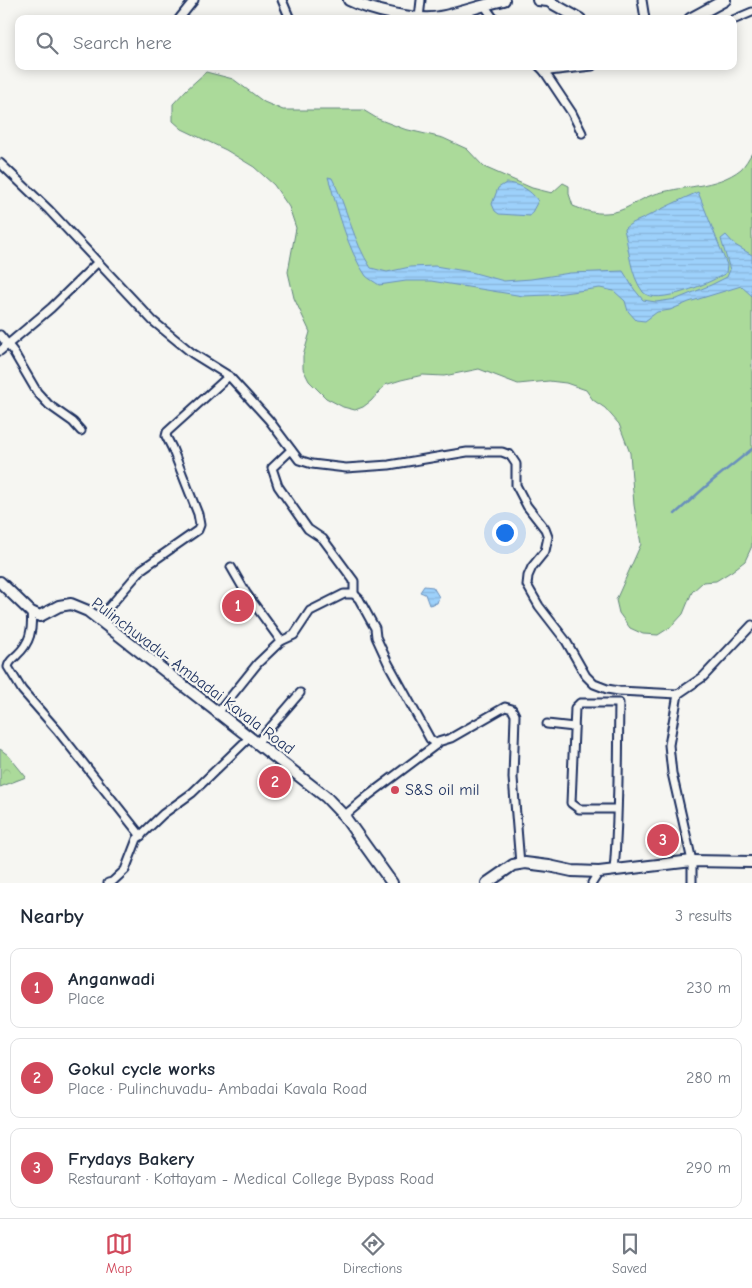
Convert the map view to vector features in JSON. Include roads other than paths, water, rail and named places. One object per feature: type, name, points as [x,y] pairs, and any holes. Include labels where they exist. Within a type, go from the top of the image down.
[{"type":"main road","points":[[449,15],[504,0]]},
{"type":"main road","points":[[538,0],[548,1],[573,15]]},
{"type":"main road","points":[[697,15],[725,0]]},
{"type":"main road","points":[[353,1],[362,6],[405,15]]},
{"type":"main road","points":[[0,582],[31,612]]},
{"type":"main road","name":"Pulinchuvadu- Ambadai Kavala Road","points":[[31,612],[40,616],[59,606],[70,604],[88,611],[217,714],[326,797],[344,816],[392,883]]},
{"type":"main road","points":[[487,883],[513,865],[520,864],[599,872],[692,861],[752,862]]},
{"type":"street","points":[[182,15],[194,0]]},
{"type":"street","points":[[282,0],[288,15]]},
{"type":"street","points":[[419,15],[421,0]]},
{"type":"street","points":[[642,0],[644,15]]},
{"type":"street","points":[[484,5],[491,15]]},
{"type":"street","points":[[737,18],[752,12]]},
{"type":"street","points":[[543,70],[569,108],[582,133]]},
{"type":"street","points":[[0,163],[49,210],[153,321],[192,353],[229,376],[269,420],[299,460],[346,468],[389,465],[467,452],[502,452],[510,455],[516,464],[516,485],[526,506],[545,529],[548,537],[545,550],[532,567],[528,576],[527,585],[539,606],[566,640],[586,676],[594,684],[619,691],[678,694],[703,677],[752,625]]},
{"type":"street","points":[[0,351],[51,308],[97,263]]},
{"type":"street","points":[[0,334],[37,392],[49,405],[73,422],[80,431]]},
{"type":"street","points":[[98,620],[142,570],[198,530],[200,525],[198,514],[166,436],[167,432],[229,376]]},
{"type":"street","points":[[291,450],[272,468],[278,486],[308,529],[324,539],[354,581],[354,594],[360,600],[375,628],[376,637],[388,663],[430,738],[437,744]]},
{"type":"street","points":[[230,567],[246,593],[281,641]]},
{"type":"street","points":[[217,714],[258,663],[281,641],[294,635],[310,612],[344,594],[354,594]]},
{"type":"street","points":[[31,612],[30,638],[25,648],[9,662],[8,667],[22,690],[58,731],[140,836]]},
{"type":"street","points":[[108,883],[112,882],[125,870],[137,839],[140,836],[163,814],[192,793],[253,740],[300,693]]},
{"type":"street","points":[[678,694],[669,745],[672,773],[692,861],[692,883]]},
{"type":"street","points":[[614,870],[618,809],[619,703],[580,702],[575,708],[571,803],[579,810],[618,809]]},
{"type":"street","points":[[344,816],[438,742],[452,738],[504,707],[512,709],[515,715],[513,778],[520,864]]},
{"type":"street","points":[[547,724],[574,726]]},
{"type":"street","points":[[592,883],[599,872]]},
{"type":"water","points":[[328,177],[332,178],[359,247],[371,268],[387,272],[410,267],[435,266],[471,272],[504,281],[570,273],[623,271],[643,300],[656,302],[677,299],[727,277],[730,270],[721,239],[726,235],[735,245],[752,255],[752,296],[741,286],[670,310],[657,312],[645,321],[636,320],[628,311],[625,301],[614,291],[600,288],[549,295],[523,296],[431,281],[406,281],[379,285],[366,276],[353,254]]},
{"type":"water","points":[[506,183],[524,188],[538,201],[530,216],[499,214],[495,211],[492,204],[498,188]]},
{"type":"water","points":[[698,192],[727,265],[726,273],[684,292],[659,297],[650,296],[643,292],[635,278],[624,229]]},
{"type":"water","points":[[424,586],[433,587],[439,597],[437,603],[429,605],[425,594],[420,592]]},
{"type":"waterway","points":[[675,514],[752,449]]},
{"type":"place","name":"Anganwadi","points":[[238,606]]},
{"type":"place","name":"Gokul cycle works","points":[[275,782]]},
{"type":"place","name":"S&S oil mil","points":[[395,790]]},
{"type":"place","name":"Frydays Bakery","points":[[663,840]]}]
